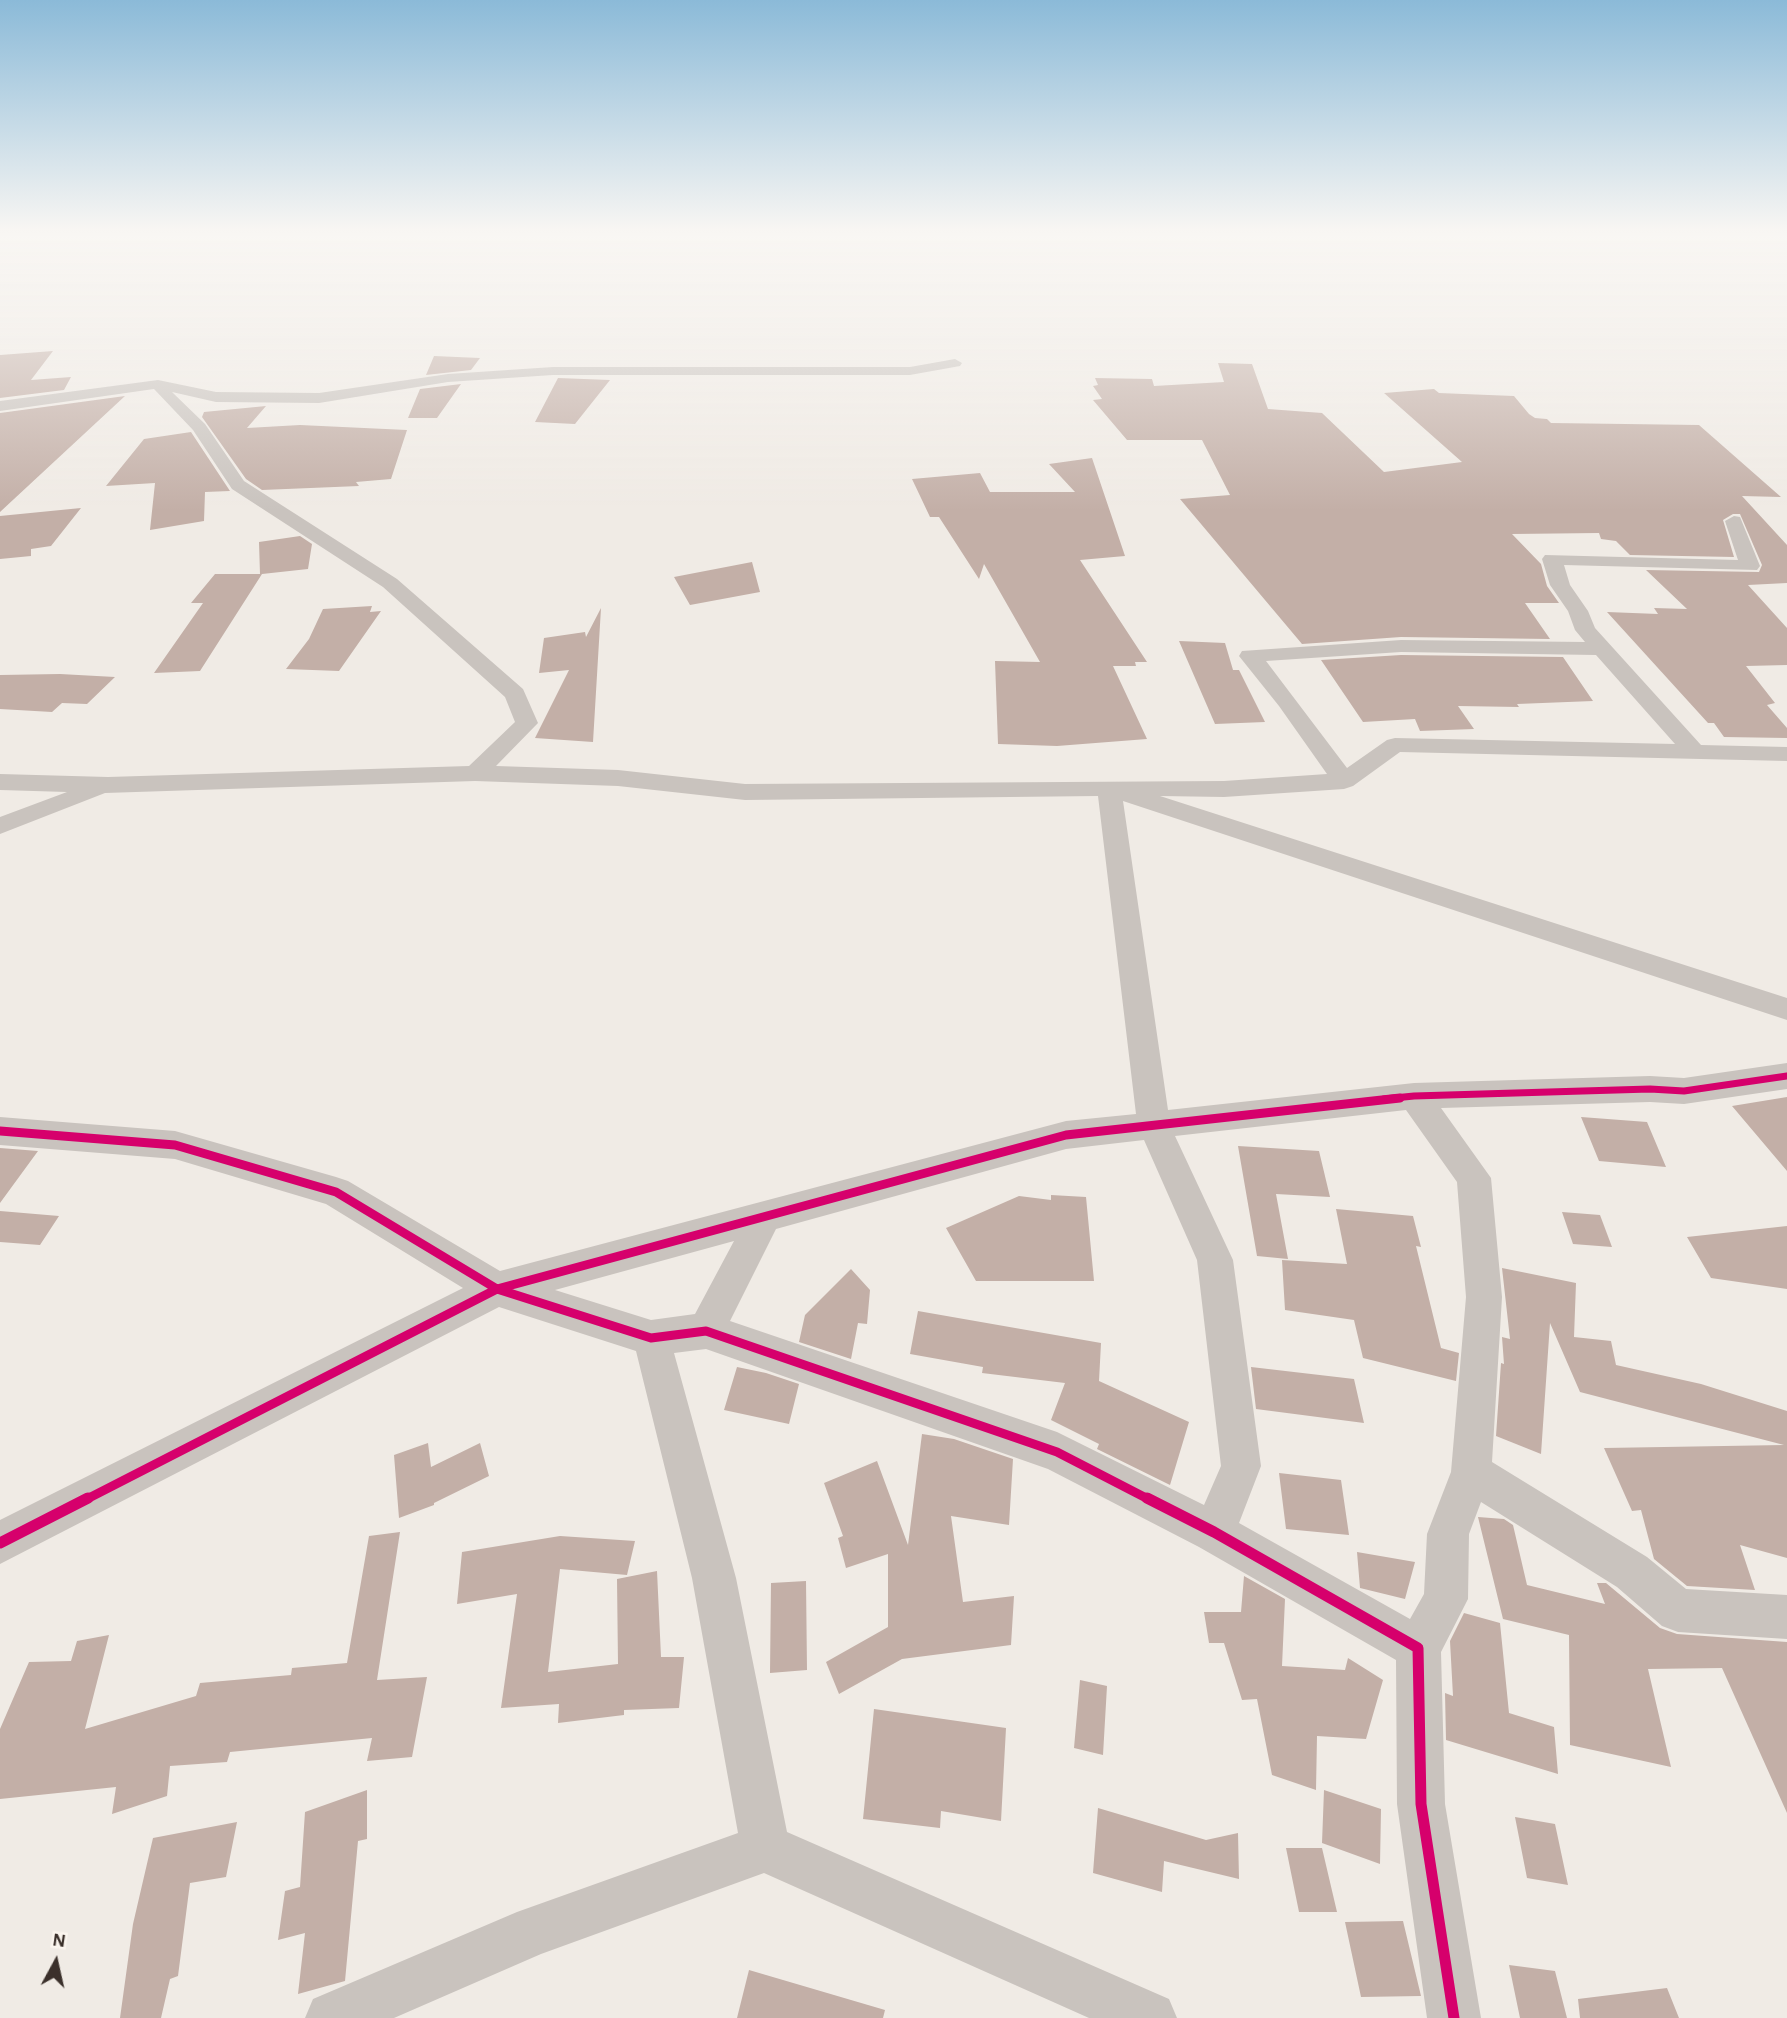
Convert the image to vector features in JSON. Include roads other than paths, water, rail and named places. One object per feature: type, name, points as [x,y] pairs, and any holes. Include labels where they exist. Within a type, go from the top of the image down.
[{"type":"street","points":[[0,406],[158,384],[216,397],[319,398],[448,378],[553,371],[910,371],[955,363]]},
{"type":"street","points":[[158,384],[176,406],[199,427],[237,485],[390,583],[515,694],[527,723],[475,773]]},
{"type":"street","points":[[1693,750],[1585,630],[1578,611],[1560,585],[1552,559],[1750,566],[1734,522]]},
{"type":"street","points":[[1344,781],[1287,701],[1250,656],[1401,646],[1600,649]]},
{"type":"street","points":[[0,782],[108,785],[475,773],[618,778],[745,792],[1224,789],[1344,781],[1395,745],[1787,754]]},
{"type":"street","points":[[0,826],[108,785]]},
{"type":"street","points":[[1109,789],[1787,1009]]},
{"type":"street","points":[[1109,789],[1154,1127],[1215,1260],[1241,1466],[1214,1532]]},
{"type":"street","points":[[0,1543],[497,1289],[1066,1135],[1414,1096],[1650,1089],[1684,1091],[1787,1076]]},
{"type":"street","points":[[1414,1096],[1474,1178],[1485,1297],[1471,1472],[1448,1534],[1446,1599],[1418,1648],[1421,1804],[1454,2018]]},
{"type":"street","points":[[0,1131],[175,1145],[336,1192],[497,1289],[651,1338],[706,1331],[1057,1452],[1214,1532],[1418,1648]]},
{"type":"street","points":[[706,1331],[765,1216]]},
{"type":"street","points":[[651,1338],[714,1578],[765,1848]]},
{"type":"street","points":[[1471,1472],[1632,1572],[1678,1610],[1787,1617]]},
{"type":"street","points":[[331,2018],[535,1930],[765,1848],[1150,2018]]}]
